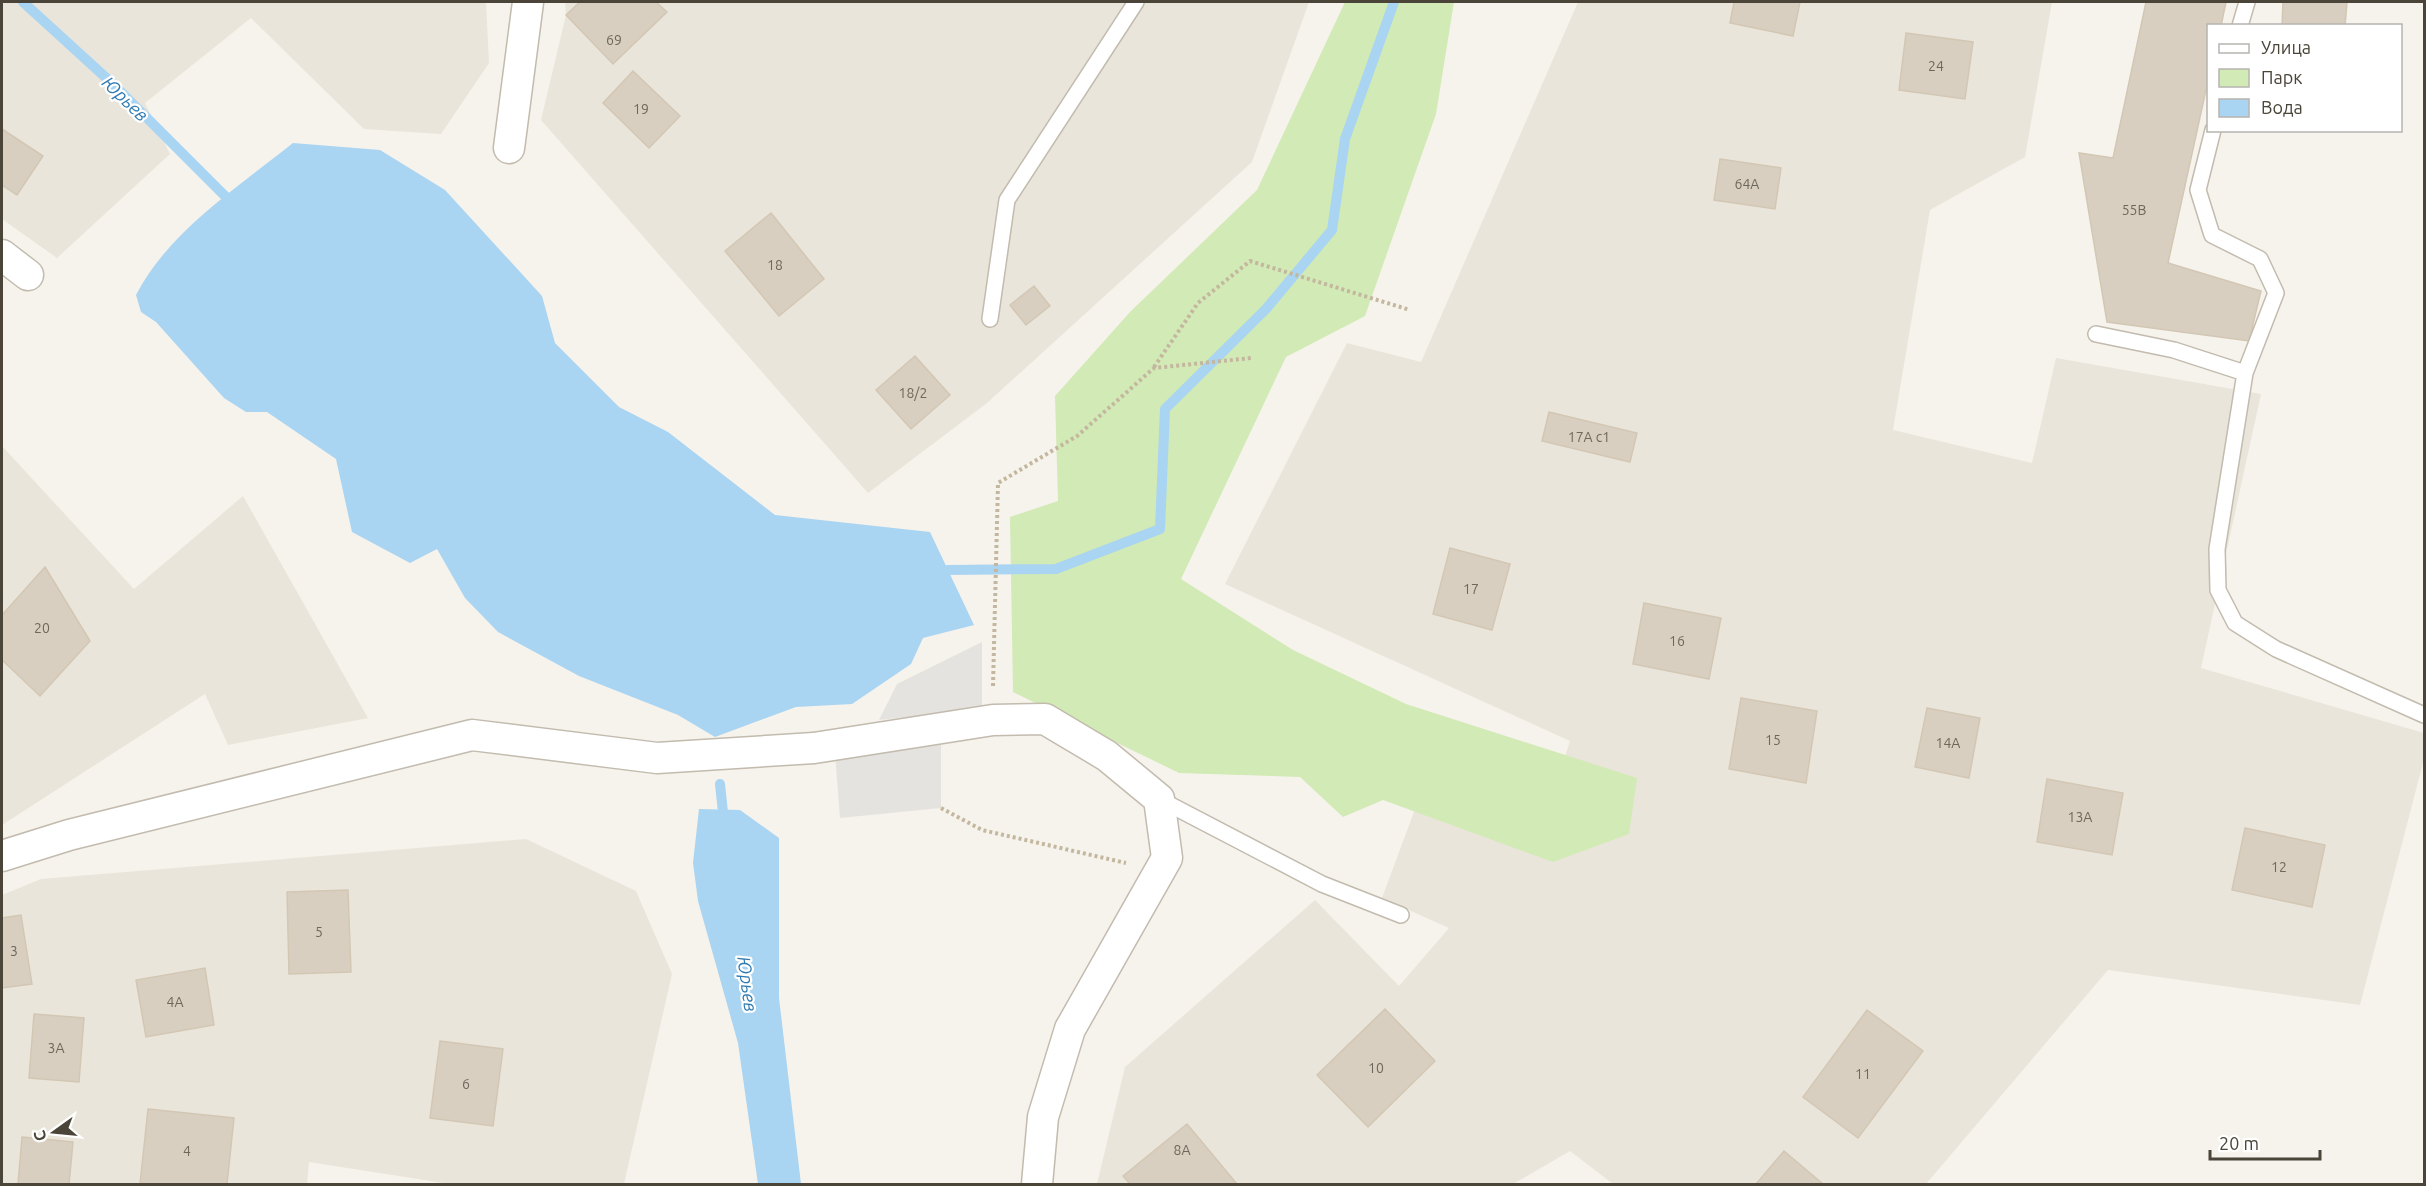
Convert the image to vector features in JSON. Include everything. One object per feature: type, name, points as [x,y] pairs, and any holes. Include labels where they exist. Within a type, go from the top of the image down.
[{"type":"street","points":[[509,148],[528,2]]},
{"type":"street","points":[[2,255],[28,275]]},
{"type":"street","points":[[2,856],[69,835],[472,735],[657,758],[814,748],[993,720],[1045,719],[1107,756],[1159,799],[1167,858],[1070,1029],[1043,1117],[1037,1185]]},
{"type":"lane","points":[[990,319],[1007,200],[1136,2]]},
{"type":"lane","points":[[2241,24],[2247,2]]},
{"type":"lane","points":[[2212,132],[2198,190],[2212,235],[2260,259],[2276,292],[2245,373],[2217,549],[2218,590],[2235,623],[2276,649],[2424,715]]},
{"type":"lane","points":[[2096,334],[2174,350],[2245,373]]},
{"type":"lane","points":[[1159,799],[1322,884],[1401,915]]},
{"type":"path","points":[[993,720],[998,483],[1077,436],[1154,368],[1198,303],[1250,261],[1410,310]]},
{"type":"path","points":[[1154,368],[1251,358]]},
{"type":"path","points":[[941,808],[982,830],[1160,871]]},
{"type":"shaded area","points":[[2,2],[486,2],[489,63],[441,134],[364,129],[251,18],[145,103],[170,154],[57,258],[2,219]]},
{"type":"shaded area","points":[[565,2],[1309,2],[1252,162],[987,403],[868,493],[541,120],[566,15]]},
{"type":"shaded area","points":[[1578,2],[2052,2],[2025,157],[1930,210],[1893,430],[2032,463],[2056,358],[2261,394],[2201,668],[2424,733],[2424,759],[2360,1005],[2108,970],[1926,1184],[1613,1184],[1570,1151],[1513,1184],[1097,1184],[1125,1067],[1315,900],[1399,986],[1449,928],[1382,898],[1437,750],[1555,787],[1570,741],[1225,584],[1347,343],[1421,362]]},
{"type":"shaded area","points":[[2,446],[134,589],[243,496],[368,718],[228,745],[205,694],[2,825]]},
{"type":"shaded area","points":[[982,642],[982,709],[879,720],[897,684]]},
{"type":"shaded area","points":[[941,741],[941,808],[840,818],[835,754]]},
{"type":"shaded area","points":[[526,839],[636,891],[672,974],[624,1184],[450,1184],[309,1162],[307,1184],[2,1184],[2,895],[41,879]]},
{"type":"green space","points":[[1345,2],[1454,2],[1436,114],[1365,316],[1286,357],[1181,579],[1293,650],[1406,704],[1637,778],[1629,834],[1553,862],[1383,800],[1343,817],[1300,777],[1179,773],[1013,692],[1010,517],[1058,501],[1055,396],[1130,312],[1257,190]]},
{"type":"water","points":[[293,143],[380,150],[445,190],[542,296],[555,343],[619,407],[668,432],[775,515],[930,532],[974,625],[923,638],[911,664],[852,704],[796,707],[715,737],[678,715],[579,676],[498,632],[465,598],[437,549],[410,563],[352,532],[336,459],[267,412],[246,412],[224,398],[156,322],[141,312],[136,295],[150,272],[186,230],[206,211]]},
{"type":"water","points":[[699,809],[740,810],[779,838],[779,998],[801,1184],[758,1184],[738,1043],[698,901],[693,863]]},
{"type":"building","points":[[580,2],[656,2],[667,12],[613,64],[566,15]]},
{"type":"building","points":[[1734,2],[1800,2],[1793,36],[1730,23]]},
{"type":"building","points":[[2146,2],[2226,2],[2221,24],[2207,24],[2207,86],[2168,263],[2261,291],[2249,341],[2107,322],[2079,153],[2113,158]]},
{"type":"building","points":[[2283,2],[2347,2],[2345,24],[2282,24]]},
{"type":"building","points":[[1906,33],[1973,42],[1965,99],[1899,90]]},
{"type":"building","points":[[633,71],[680,116],[649,148],[603,103]]},
{"type":"building","points":[[2,129],[43,156],[17,195],[2,185]]},
{"type":"building","points":[[1720,159],[1781,168],[1775,209],[1714,200]]},
{"type":"building","points":[[771,213],[824,279],[779,316],[725,251]]},
{"type":"building","points":[[1034,286],[1050,306],[1026,325],[1010,305]]},
{"type":"building","points":[[915,356],[950,395],[911,429],[876,390]]},
{"type":"building","points":[[1549,412],[1637,433],[1630,462],[1542,441]]},
{"type":"building","points":[[1450,548],[1510,564],[1492,630],[1433,614]]},
{"type":"building","points":[[45,567],[90,641],[40,696],[2,660],[2,615]]},
{"type":"building","points":[[1644,603],[1721,618],[1709,679],[1633,664]]},
{"type":"building","points":[[1741,698],[1817,711],[1806,783],[1729,769]]},
{"type":"building","points":[[1927,708],[1980,718],[1969,778],[1915,767]]},
{"type":"building","points":[[2047,779],[2123,793],[2112,855],[2037,842]]},
{"type":"building","points":[[2245,828],[2325,845],[2312,907],[2232,890]]},
{"type":"building","points":[[348,890],[351,972],[289,974],[287,892]]},
{"type":"building","points":[[21,915],[32,984],[2,988],[2,918]]},
{"type":"building","points":[[205,968],[214,1025],[146,1037],[136,980]]},
{"type":"building","points":[[1385,1009],[1435,1061],[1368,1127],[1317,1075]]},
{"type":"building","points":[[1867,1010],[1923,1051],[1858,1138],[1803,1097]]},
{"type":"building","points":[[34,1014],[84,1018],[79,1082],[29,1078]]},
{"type":"building","points":[[440,1041],[503,1049],[493,1126],[430,1118]]},
{"type":"building","points":[[148,1109],[234,1118],[227,1184],[140,1184]]},
{"type":"building","points":[[1187,1124],[1237,1184],[1130,1184],[1123,1176]]},
{"type":"building","points":[[22,1137],[73,1142],[69,1184],[18,1184]]},
{"type":"building","points":[[1784,1151],[1823,1184],[1756,1184]]},
{"type":"waterway","name":"Юрьев","points":[[23,2],[114,85],[226,197]]},
{"type":"waterway","points":[[947,570],[1056,569],[1160,529],[1165,409],[1266,309],[1332,230],[1345,139],[1394,2]]},
{"type":"waterway","name":"Юрьев","points":[[720,784],[724,822]]}]
